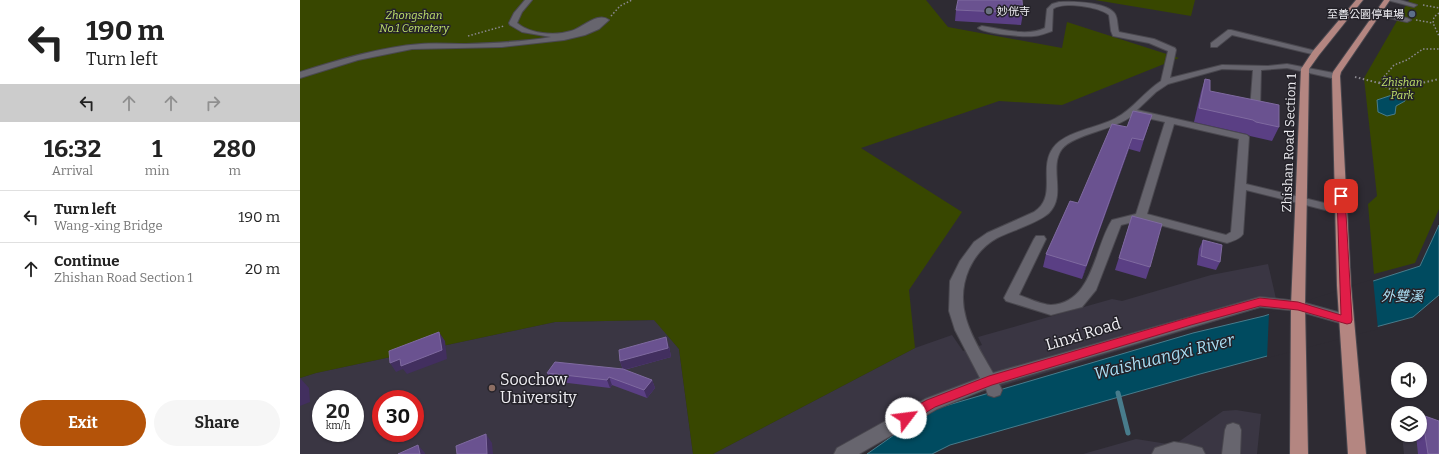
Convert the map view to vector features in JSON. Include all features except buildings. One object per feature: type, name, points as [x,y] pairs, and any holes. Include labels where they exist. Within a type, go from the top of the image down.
[{"type":"main road","name":"Zhishan Road Section 1","points":[[1299,454],[1298,306],[1305,69],[1316,53],[1360,0]]},
{"type":"main road","points":[[1356,448],[1344,286],[1336,76],[1337,72],[1387,0]]},
{"type":"street","points":[[529,0],[524,4],[514,19],[513,23],[516,28],[549,35],[573,33],[598,20],[604,20]]},
{"type":"street","points":[[1390,0],[1418,5]]},
{"type":"street","points":[[982,28],[1026,34],[1043,34],[1049,29],[1050,8],[1056,4],[1066,3],[1100,7],[1110,11],[1113,16],[1114,30],[1116,34],[1151,41],[1172,50],[1166,82]]},
{"type":"street","points":[[1377,14],[1410,20]]},
{"type":"street","points":[[300,74],[362,56],[413,47],[429,45],[473,46],[533,42],[560,38],[599,26],[604,20]]},
{"type":"street","points":[[1214,45],[1231,32],[1316,53]]},
{"type":"street","points":[[992,386],[962,330],[956,311],[957,281],[966,261],[978,245],[991,236],[1038,215],[1045,210],[1050,202],[1053,186],[1051,172],[1054,156],[1057,149],[1065,141],[1120,120],[1131,112],[1153,90],[1166,82],[1199,72],[1222,67],[1257,68],[1287,66],[1336,76]]},
{"type":"street","points":[[1255,110],[1257,68]]},
{"type":"street","points":[[1040,239],[1012,298],[1051,310],[1077,303],[1090,290],[1116,223],[1141,216],[1227,239],[1237,234],[1244,137],[1131,112]]},
{"type":"street","points":[[1141,216],[1170,121]]},
{"type":"street","points":[[1241,186],[1341,210]]},
{"type":"street","name":"Linxi Road","points":[[843,454],[931,404],[992,386],[1191,321],[1260,302],[1298,306],[1347,320]]},
{"type":"street","points":[[1231,454],[1234,430]]},
{"type":"street","points":[[1161,454],[1168,450],[1173,450],[1188,451],[1196,454]]},
{"type":"path","points":[[604,20],[609,19],[620,6],[632,0]]},
{"type":"path","points":[[1418,5],[1439,8]]},
{"type":"path","points":[[1433,23],[1434,17],[1439,13]]},
{"type":"path","points":[[1410,20],[1433,23],[1438,29],[1439,36]]},
{"type":"path","points":[[465,37],[513,23]]},
{"type":"path","points":[[1379,83],[1394,65],[1407,60],[1423,49],[1439,49]]},
{"type":"path","points":[[1355,77],[1379,83],[1392,90],[1439,79]]},
{"type":"shaded area","points":[[1268,264],[1277,303],[932,407],[846,454],[713,454],[915,348],[952,335],[963,351],[982,345],[978,337],[1112,299],[1122,301],[1211,275]]},
{"type":"shaded area","name":"Soochow University","points":[[655,320],[679,349],[693,454],[300,454],[300,378],[316,373],[555,322]]},
{"type":"shaded area","points":[[1236,410],[1261,414],[1257,454],[1083,454],[1136,439],[1174,445],[1223,411]]},
{"type":"shaded area","points":[[1403,442],[1427,442],[1439,454],[1404,454]]},
{"type":"green space","name":"Zhongshan No.1 Cemetery","points":[[300,0],[926,0],[948,27],[1062,48],[1067,22],[1179,58],[1062,105],[999,101],[861,148],[962,212],[909,290],[915,348],[713,454],[693,454],[679,349],[654,320],[555,322],[316,373],[300,378]]},
{"type":"green space","points":[[1095,0],[1195,0],[1191,16]]},
{"type":"green space","name":"Zhishan Park","points":[[1409,0],[1439,0],[1439,209],[1415,263],[1374,274],[1368,204],[1377,196],[1364,78]]},
{"type":"water","points":[[1392,95],[1405,99],[1405,101],[1396,106],[1395,114],[1387,116],[1378,112],[1377,100]]},
{"type":"water","name":"外雙溪","points":[[1439,225],[1439,295],[1413,317],[1200,374],[950,445],[932,454],[867,454],[928,411],[1193,333],[1264,316],[1420,266]]},
{"type":"pier","points":[[1373,279],[1378,329],[1267,358],[1269,313]]},
{"type":"waterway","points":[[1118,393],[1128,433]]},
{"type":"place","name":"妙侊寺","points":[[989,11]]},
{"type":"place","name":"至善公園停車場","points":[[1412,14]]},
{"type":"place","name":"Soochow University","points":[[492,388]]},
{"type":"route","points":[[906,418],[931,404],[989,381],[1260,302],[1298,306],[1347,320],[1344,286],[1341,196]]},
{"type":"water label","name":"Waishuangxi River","points":[[1164,357]]}]
